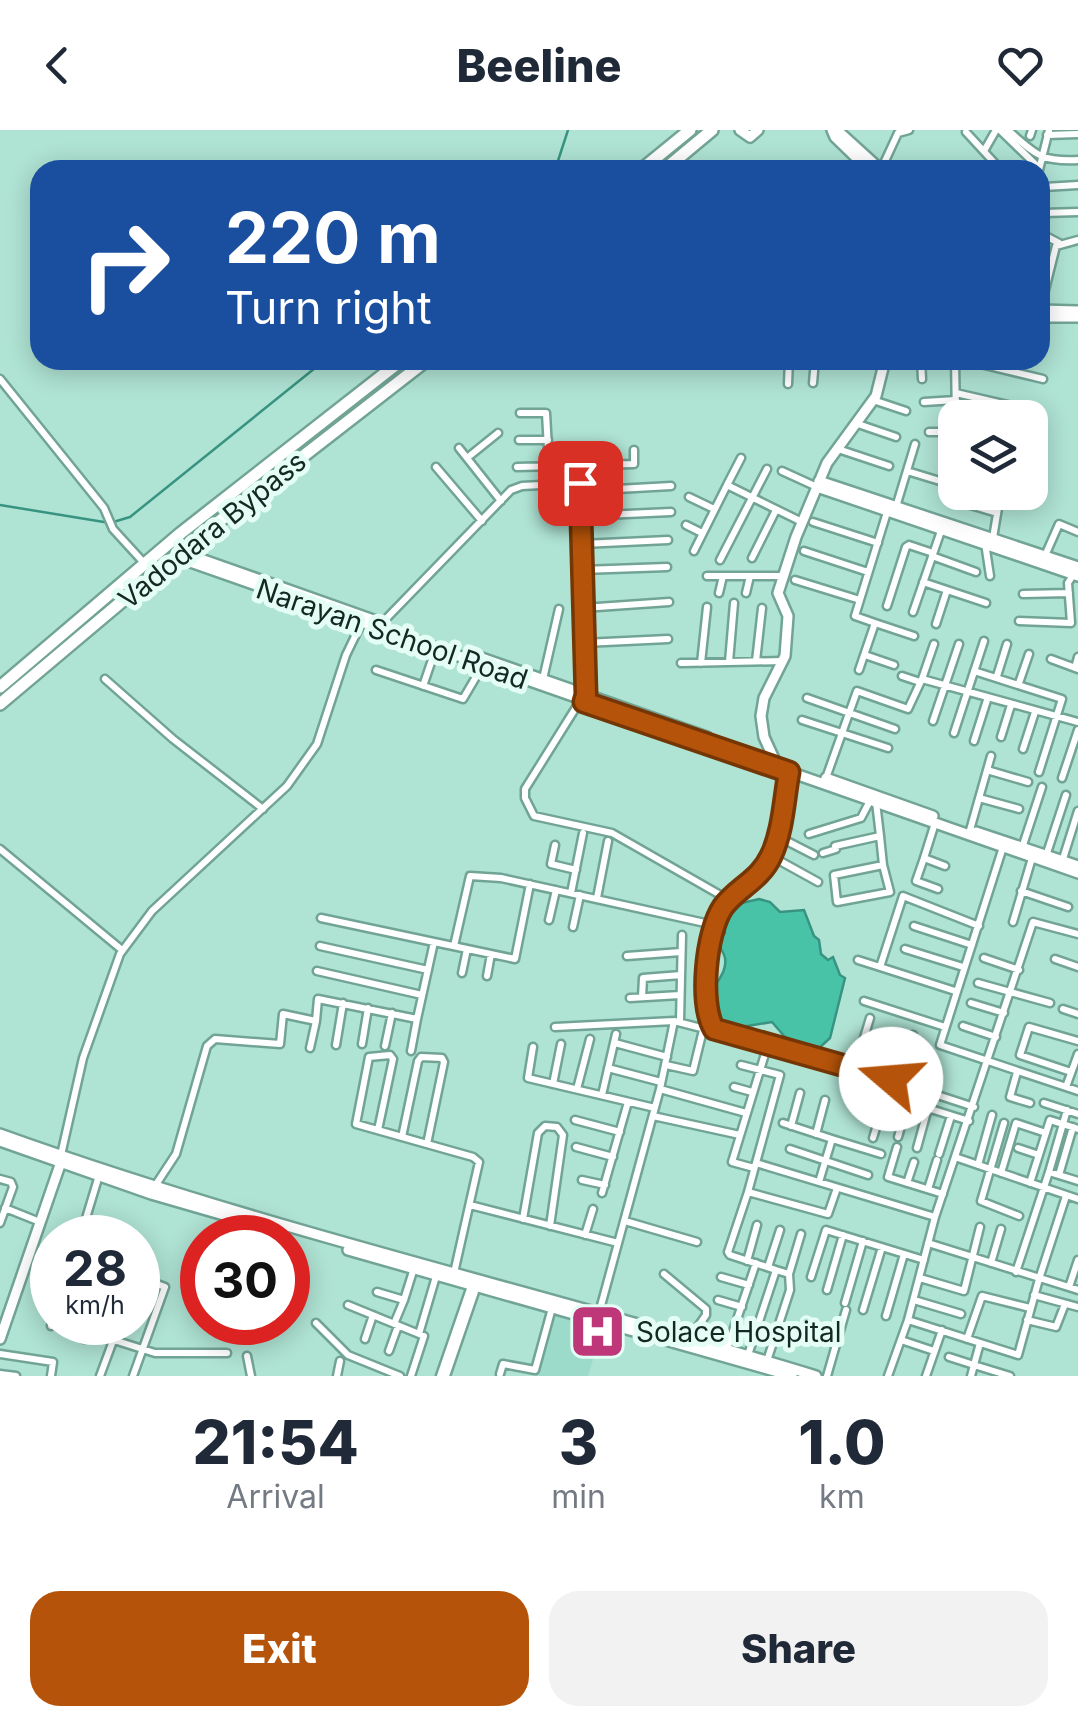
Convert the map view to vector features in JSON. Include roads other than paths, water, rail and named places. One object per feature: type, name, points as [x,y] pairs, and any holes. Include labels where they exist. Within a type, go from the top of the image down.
[{"type":"highway","points":[[653,160],[690,130]]},
{"type":"highway","points":[[676,160],[712,130]]},
{"type":"highway","name":"Vadodara Bypass","points":[[0,687],[145,564],[389,370]]},
{"type":"highway","name":"Vadodara Bypass","points":[[0,704],[178,554],[414,370]]},
{"type":"street","points":[[740,130],[750,137],[758,130]]},
{"type":"street","points":[[834,130],[835,138],[858,160]]},
{"type":"street","points":[[834,130],[872,160]]},
{"type":"street","points":[[885,160],[898,134],[910,130]]},
{"type":"street","points":[[984,151],[998,130],[1033,160]]},
{"type":"street","points":[[1008,130],[1034,160]]},
{"type":"street","points":[[966,132],[992,160]]},
{"type":"street","points":[[1039,160],[1048,132],[1078,134]]},
{"type":"street","points":[[1050,161],[1078,160]]},
{"type":"street","points":[[1050,187],[1078,185]]},
{"type":"street","points":[[1050,213],[1078,212]]},
{"type":"street","points":[[1050,238],[1059,243],[1078,240]]},
{"type":"street","points":[[1050,276],[1059,243]]},
{"type":"street","points":[[1050,313],[1078,314]]},
{"type":"street","points":[[788,384],[789,370]]},
{"type":"street","points":[[813,383],[814,370]]},
{"type":"street","points":[[775,761],[760,716],[782,661],[788,618],[778,592],[790,578],[788,560],[808,522],[818,484],[873,400],[880,370]]},
{"type":"street","points":[[922,370],[922,379]]},
{"type":"street","points":[[955,370],[956,400]]},
{"type":"street","points":[[1006,370],[1042,379]]},
{"type":"street","points":[[0,379],[104,508],[112,528],[145,564]]},
{"type":"street","points":[[924,402],[956,396],[986,400]]},
{"type":"street","points":[[873,400],[906,411]]},
{"type":"street","points":[[520,413],[546,414],[549,466]]},
{"type":"street","points":[[858,424],[896,437]]},
{"type":"street","points":[[467,458],[498,432]]},
{"type":"street","points":[[929,432],[938,432]]},
{"type":"street","points":[[519,440],[548,440]]},
{"type":"street","points":[[914,636],[855,616],[916,444]]},
{"type":"street","points":[[459,448],[501,501]]},
{"type":"street","points":[[838,449],[890,466]]},
{"type":"street","points":[[517,467],[634,464],[634,450]]},
{"type":"street","points":[[694,551],[742,458]]},
{"type":"street","points":[[580,466],[583,699],[526,790],[526,798],[534,816],[612,833],[729,900]]},
{"type":"street","points":[[436,467],[482,521]]},
{"type":"street","points":[[720,560],[767,470]]},
{"type":"street","points":[[907,471],[938,480]]},
{"type":"street","points":[[782,472],[1076,573],[1068,583],[1071,623],[1019,621]]},
{"type":"street","points":[[728,485],[808,522],[878,543]]},
{"type":"street","points":[[382,623],[516,487],[671,486]]},
{"type":"street","points":[[689,496],[714,508]]},
{"type":"street","points":[[752,558],[776,509]]},
{"type":"street","points":[[986,510],[997,513]]},
{"type":"street","points":[[990,576],[989,540],[998,510]]},
{"type":"street","points":[[581,516],[671,512]]},
{"type":"street","points":[[1043,559],[1058,524],[1077,529]]},
{"type":"street","points":[[686,525],[702,533]]},
{"type":"street","points":[[913,612],[943,525]]},
{"type":"street","points":[[198,538],[208,562]]},
{"type":"street","points":[[582,544],[668,540]]},
{"type":"street","points":[[887,606],[909,545],[976,572]]},
{"type":"street","points":[[804,551],[868,572]]},
{"type":"street","points":[[178,554],[543,680],[583,699],[826,778],[1004,846],[1022,848],[1078,869]]},
{"type":"street","name":"Narayan School Road","points":[[178,554],[216,572],[790,769],[1032,858],[1061,864]]},
{"type":"street","points":[[582,570],[667,567]]},
{"type":"street","points":[[708,576],[790,578],[860,600]]},
{"type":"street","points":[[719,593],[723,576]]},
{"type":"street","points":[[746,593],[750,576]]},
{"type":"street","points":[[924,582],[986,603]]},
{"type":"street","points":[[936,624],[948,590]]},
{"type":"street","points":[[1023,594],[1068,594]]},
{"type":"street","points":[[583,608],[669,602]]},
{"type":"street","points":[[728,662],[734,603]]},
{"type":"street","points":[[701,663],[707,607]]},
{"type":"street","points":[[543,680],[559,608]]},
{"type":"street","points":[[756,662],[762,608]]},
{"type":"street","points":[[0,1339],[60,1158],[83,1058],[122,950],[152,911],[283,791],[317,744],[346,654],[362,622]]},
{"type":"street","points":[[859,670],[875,623]]},
{"type":"street","points":[[584,643],[668,639]]},
{"type":"street","points":[[954,733],[984,641]]},
{"type":"street","points":[[826,778],[857,691],[909,709],[934,644]]},
{"type":"street","points":[[934,722],[959,644]]},
{"type":"street","points":[[998,676],[1008,644]]},
{"type":"street","points":[[423,686],[436,648]]},
{"type":"street","points":[[864,654],[894,664]]},
{"type":"street","points":[[1019,683],[1029,654]]},
{"type":"street","points":[[1051,659],[1076,668],[1078,657]]},
{"type":"street","points":[[681,663],[782,661]]},
{"type":"street","points":[[376,670],[466,698],[484,665]]},
{"type":"street","points":[[974,671],[1062,699],[1040,772]]},
{"type":"street","points":[[902,676],[1078,722]]},
{"type":"street","points":[[105,679],[263,810]]},
{"type":"street","points":[[807,698],[896,729]]},
{"type":"street","points":[[974,741],[988,698]]},
{"type":"street","points":[[1001,737],[1011,705]]},
{"type":"street","points":[[1023,748],[1035,712]]},
{"type":"street","points":[[802,720],[888,748]]},
{"type":"street","points":[[1062,778],[1078,730]]},
{"type":"street","points":[[970,830],[991,756]]},
{"type":"street","points":[[714,1029],[706,1006],[714,925],[729,900],[748,886],[771,856],[790,769]]},
{"type":"street","points":[[987,770],[1028,782]]},
{"type":"street","points":[[1022,848],[1042,788]]},
{"type":"street","points":[[1046,856],[1066,795]]},
{"type":"street","points":[[979,798],[1019,809]]},
{"type":"street","points":[[808,834],[861,818],[874,799]]},
{"type":"street","points":[[874,799],[890,892],[837,902],[834,876],[883,865]]},
{"type":"street","points":[[1061,864],[1078,810]]},
{"type":"street","points":[[935,824],[916,881],[938,889]]},
{"type":"street","points":[[574,927],[576,870],[584,833]]},
{"type":"street","points":[[777,836],[814,856]]},
{"type":"street","points":[[823,853],[880,836]]},
{"type":"street","points":[[596,898],[608,841]]},
{"type":"street","points":[[555,845],[550,864],[576,870]]},
{"type":"street","points":[[1004,846],[940,1045],[1078,1090]]},
{"type":"street","points":[[0,849],[122,950]]},
{"type":"street","points":[[771,856],[818,882]]},
{"type":"street","points":[[924,858],[945,866]]},
{"type":"street","points":[[1012,922],[1032,858]]},
{"type":"street","points":[[454,946],[469,876],[530,884],[714,925]]},
{"type":"street","points":[[321,918],[515,958],[530,884]]},
{"type":"street","points":[[550,920],[556,890]]},
{"type":"street","points":[[1021,891],[1068,907]]},
{"type":"street","points":[[880,967],[903,896],[979,926]]},
{"type":"street","points":[[888,1376],[914,1300],[935,1217],[1034,921],[1078,934]]},
{"type":"street","points":[[914,926],[972,945]]},
{"type":"street","points":[[598,1315],[677,1021],[682,934]]},
{"type":"street","points":[[411,1050],[434,942]]},
{"type":"street","points":[[320,946],[428,970]]},
{"type":"street","points":[[462,973],[467,949]]},
{"type":"street","points":[[905,949],[963,967]]},
{"type":"street","points":[[627,956],[681,952]]},
{"type":"street","points":[[487,976],[491,954]]},
{"type":"street","points":[[984,958],[1019,970]]},
{"type":"street","points":[[1056,959],[1078,966]]},
{"type":"street","points":[[858,960],[955,991]]},
{"type":"street","points":[[317,971],[422,995]]},
{"type":"street","points":[[642,998],[642,978],[681,975]]},
{"type":"street","points":[[978,983],[1050,1003]]},
{"type":"street","points":[[630,998],[680,995]]},
{"type":"street","points":[[310,1048],[318,999],[417,1018]]},
{"type":"street","points":[[864,1001],[945,1026]]},
{"type":"street","points":[[970,1002],[1004,1013]]},
{"type":"street","points":[[336,1045],[343,1003]]},
{"type":"street","points":[[362,1044],[368,1008]]},
{"type":"street","points":[[1062,1010],[1078,1014]]},
{"type":"street","points":[[385,1046],[392,1013]]},
{"type":"street","points":[[154,1188],[176,1154],[208,1046],[215,1040],[280,1044],[284,1014],[316,1020]]},
{"type":"street","points":[[855,1068],[870,1018]]},
{"type":"street","points":[[554,1027],[677,1021],[704,1026],[974,1106]]},
{"type":"street","points":[[615,1044],[693,1071],[704,1026]]},
{"type":"street","points":[[963,1026],[996,1037]]},
{"type":"street","points":[[1074,1068],[1020,1056],[1029,1027],[1078,1041]]},
{"type":"street","points":[[602,1096],[616,1034]]},
{"type":"street","points":[[884,1060],[891,1035]]},
{"type":"street","points":[[904,1066],[913,1035]]},
{"type":"street","points":[[577,1089],[590,1039]]},
{"type":"street","points":[[553,1084],[561,1044]]},
{"type":"street","points":[[768,1044],[732,1162],[818,1182],[935,1217]]},
{"type":"street","points":[[534,1047],[528,1078],[740,1135]]},
{"type":"street","points":[[860,1052],[928,1075]]},
{"type":"street","points":[[1066,1087],[1078,1054]]},
{"type":"street","points":[[378,1130],[393,1059],[390,1055],[369,1057],[356,1120],[378,1130],[478,1159],[454,1273]]},
{"type":"street","points":[[402,1137],[418,1061],[442,1058],[427,1144]]},
{"type":"street","points":[[741,1064],[780,1076],[728,1252],[789,1274]]},
{"type":"street","points":[[608,1068],[746,1114]]},
{"type":"street","points":[[1017,1072],[1010,1098],[1030,1103]]},
{"type":"street","points":[[734,1087],[752,1092]]},
{"type":"street","points":[[800,1093],[787,1124],[880,1154]]},
{"type":"street","points":[[873,1138],[886,1095],[968,1121]]},
{"type":"street","points":[[816,1134],[825,1100]]},
{"type":"street","points":[[582,1180],[603,1189],[628,1102]]},
{"type":"street","points":[[898,1137],[908,1102]]},
{"type":"street","points":[[1044,1103],[1078,1114]]},
{"type":"street","points":[[917,1148],[928,1108]]},
{"type":"street","points":[[1016,1272],[1067,1110]]},
{"type":"street","points":[[978,1165],[992,1114]]},
{"type":"street","points":[[928,1189],[952,1116]]},
{"type":"street","points":[[576,1120],[620,1132]]},
{"type":"street","points":[[1030,1183],[1050,1120],[1075,1128],[1059,1175]]},
{"type":"street","points":[[1004,1123],[981,1201],[1019,1216]]},
{"type":"street","points":[[1001,1173],[1016,1123],[1046,1133]]},
{"type":"street","points":[[523,1219],[538,1133],[545,1126],[557,1127],[563,1135],[550,1226]]},
{"type":"street","points":[[0,1138],[100,1172],[552,1307],[598,1315],[785,1375]]},
{"type":"street","points":[[818,1182],[832,1139]]},
{"type":"street","points":[[897,1147],[888,1177],[943,1194]]},
{"type":"street","points":[[576,1148],[612,1157]]},
{"type":"street","points":[[1018,1148],[1039,1155]]},
{"type":"street","points":[[790,1150],[868,1175]]},
{"type":"street","points":[[955,1157],[1078,1200]]},
{"type":"street","points":[[37,1215],[60,1158]]},
{"type":"street","points":[[907,1183],[914,1162]]},
{"type":"street","points":[[87,1215],[100,1172]]},
{"type":"street","points":[[100,1172],[157,1196],[414,1268],[454,1273],[475,1283],[690,1338],[816,1376]]},
{"type":"street","points":[[1049,1172],[1078,1181]]},
{"type":"street","points":[[0,1179],[12,1184],[0,1223]]},
{"type":"street","points":[[748,1192],[828,1214],[837,1188]]},
{"type":"street","points":[[908,1320],[1018,1356],[1066,1196]]},
{"type":"street","points":[[470,1205],[618,1243]]},
{"type":"street","points":[[5,1208],[30,1218]]},
{"type":"street","points":[[585,1234],[593,1209]]},
{"type":"street","points":[[624,1221],[697,1242]]},
{"type":"street","points":[[746,1260],[757,1225]]},
{"type":"street","points":[[920,1278],[964,1290],[980,1227]]},
{"type":"street","points":[[991,1264],[1000,1229]]},
{"type":"street","points":[[748,1355],[780,1230]]},
{"type":"street","points":[[812,1277],[826,1230],[924,1260]]},
{"type":"street","points":[[0,1320],[30,1234]]},
{"type":"street","points":[[766,1361],[790,1290],[789,1274],[801,1234]]},
{"type":"street","points":[[827,1290],[843,1235]]},
{"type":"street","points":[[826,1376],[863,1241]]},
{"type":"street","points":[[928,1244],[1074,1289],[1078,1260]]},
{"type":"street","points":[[864,1310],[882,1247]]},
{"type":"street","points":[[886,1316],[904,1254]]},
{"type":"street","points":[[728,1349],[756,1263]]},
{"type":"street","points":[[390,1351],[414,1268]]},
{"type":"street","points":[[419,1334],[437,1271]]},
{"type":"street","points":[[664,1274],[706,1309],[706,1316],[690,1338]]},
{"type":"street","points":[[720,1277],[749,1285]]},
{"type":"street","points":[[443,1376],[475,1283]]},
{"type":"street","points":[[377,1292],[404,1300]]},
{"type":"street","points":[[1034,1295],[1078,1307]]},
{"type":"street","points":[[967,1339],[984,1296],[1030,1308]]},
{"type":"street","points":[[718,1300],[742,1307]]},
{"type":"street","points":[[914,1300],[961,1314]]},
{"type":"street","points":[[1027,1320],[1056,1328],[1065,1304]]},
{"type":"street","points":[[348,1305],[424,1336],[411,1376]]},
{"type":"street","points":[[500,1374],[503,1364],[535,1370],[552,1307]]},
{"type":"street","points":[[366,1339],[373,1315]]},
{"type":"street","points":[[316,1323],[348,1355],[400,1376]]},
{"type":"street","points":[[926,1376],[942,1330]]},
{"type":"street","points":[[901,1340],[934,1351]]},
{"type":"street","points":[[971,1376],[980,1343]]},
{"type":"street","points":[[100,1376],[112,1345]]},
{"type":"street","points":[[127,1345],[143,1351],[227,1353]]},
{"type":"street","points":[[133,1376],[145,1345]]},
{"type":"street","points":[[0,1354],[53,1362],[50,1376]]},
{"type":"street","points":[[247,1356],[251,1376]]},
{"type":"street","points":[[949,1357],[1010,1376]]},
{"type":"street","points":[[337,1376],[340,1360]]},
{"type":"street","points":[[0,1374],[16,1376]]},
{"type":"waterway","points":[[558,160],[568,130]]},
{"type":"waterway","points":[[0,505],[110,523],[130,517],[313,370]]},
{"type":"place","name":"Solace Hospital","points":[[597,1332]]}]
